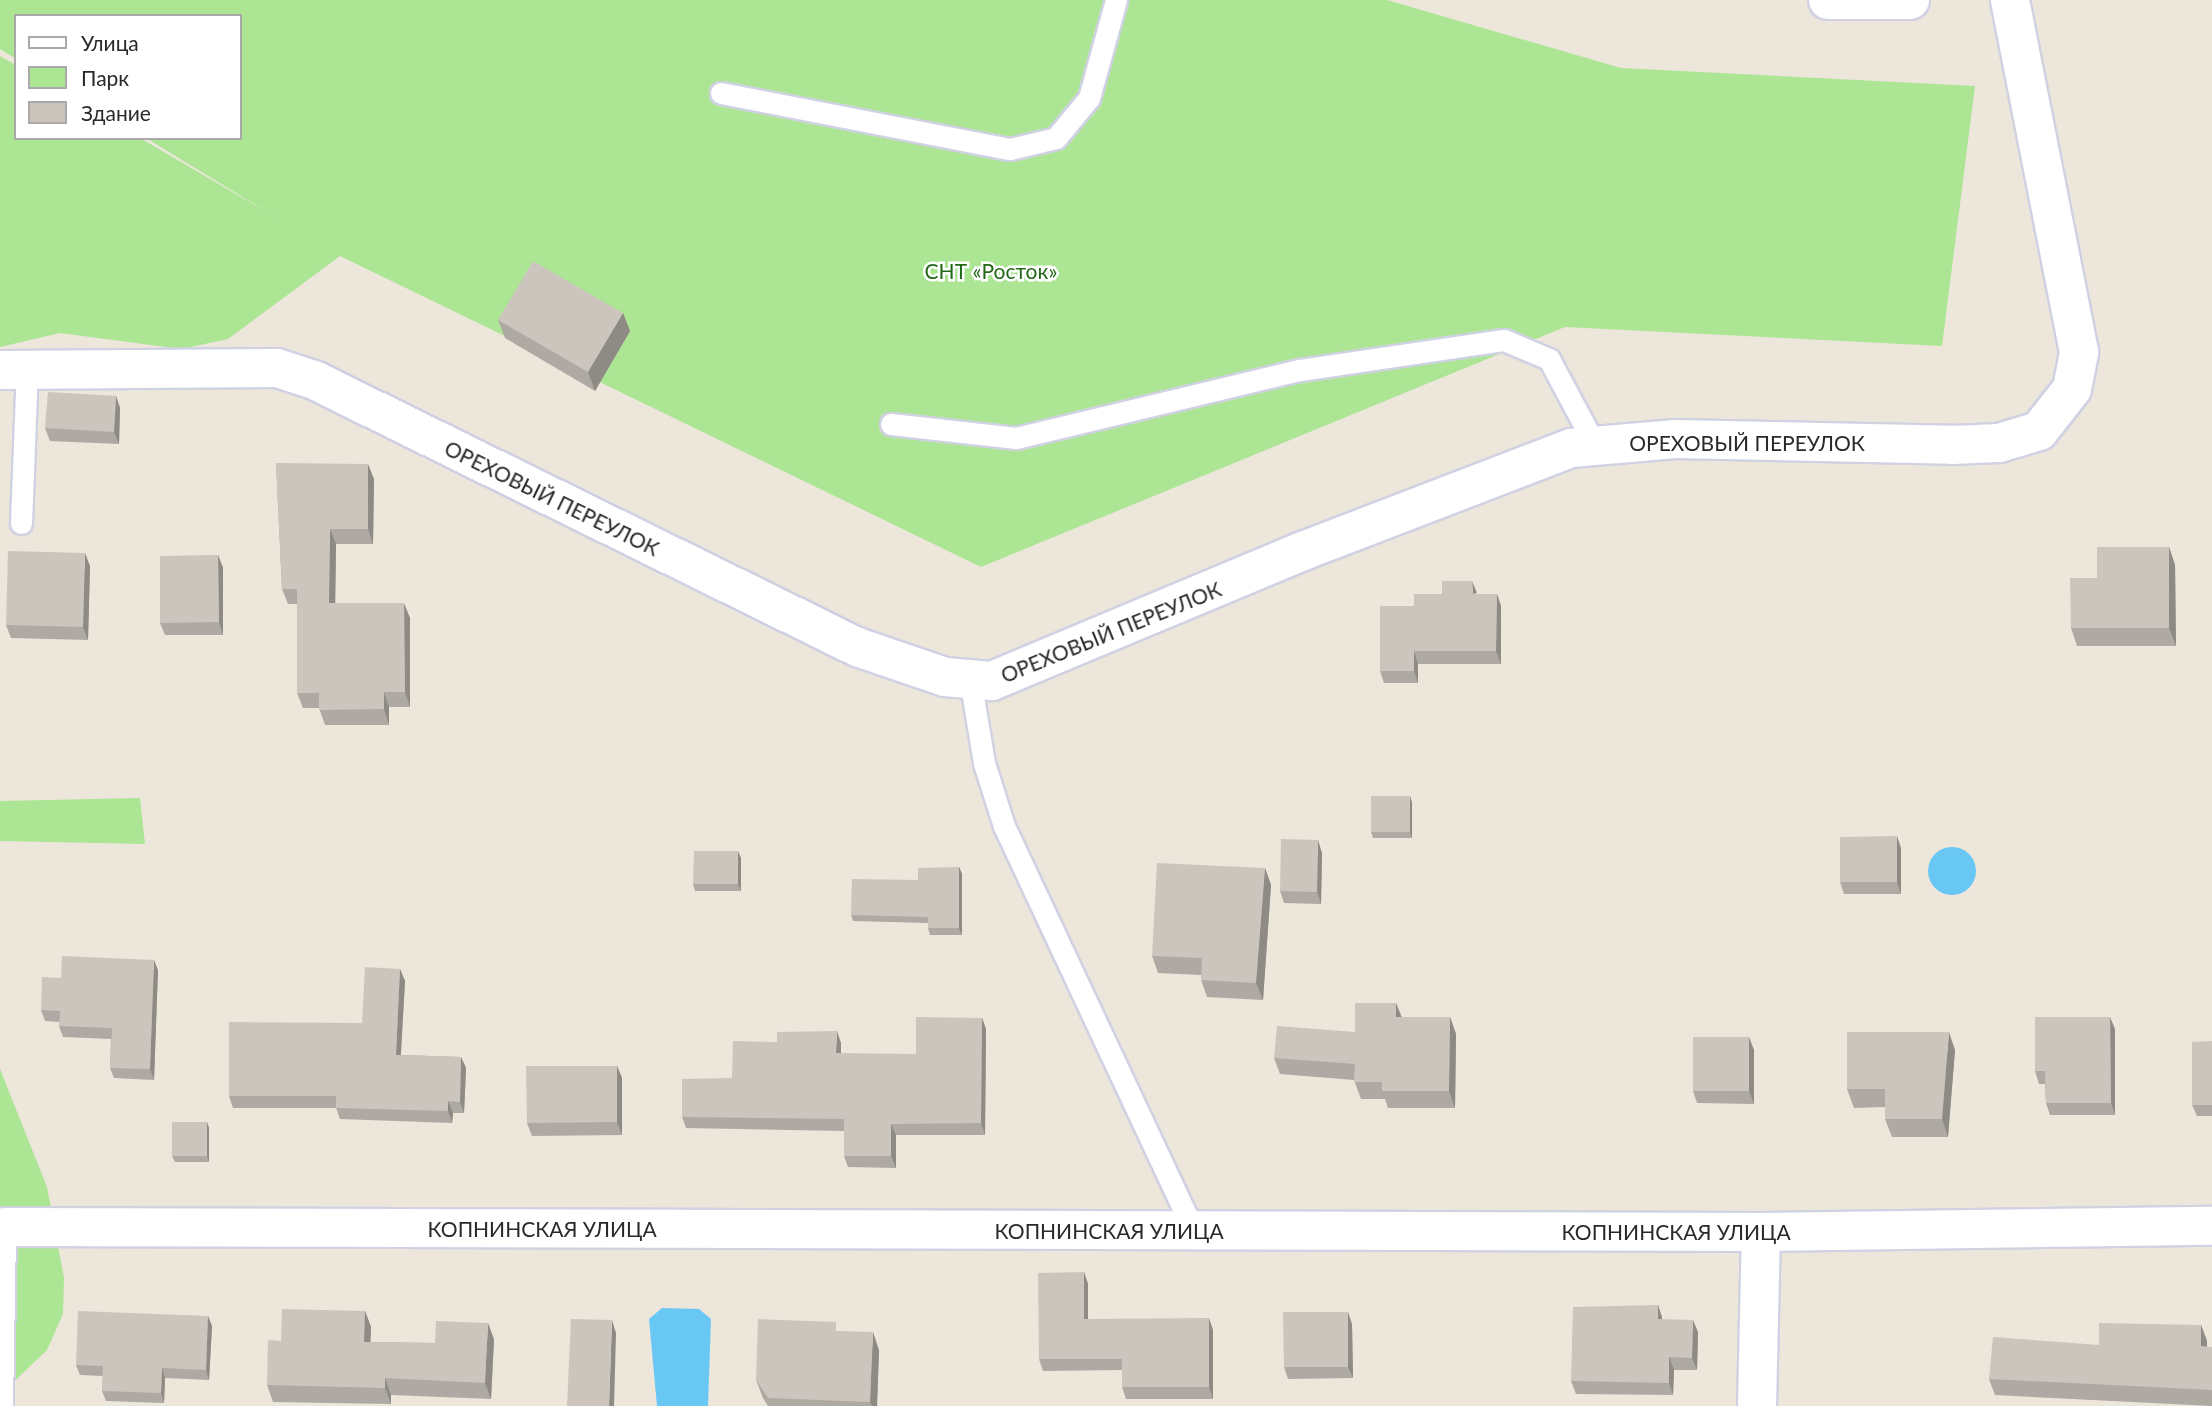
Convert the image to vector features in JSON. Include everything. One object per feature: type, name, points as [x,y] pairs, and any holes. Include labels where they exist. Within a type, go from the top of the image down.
[{"type":"street","points":[[1828,0],[1910,0]]},
{"type":"street","name":"ОРЕХОВЫЙ ПЕРЕУЛОК","points":[[13,370],[228,365],[277,368],[314,380],[858,647],[970,679],[992,681],[1041,666],[1303,551],[1496,475],[1595,445],[1676,439],[1952,445],[2012,439],[2055,419],[2071,389],[2079,352],[2010,0]]},
{"type":"street","name":"КОПНИНСКАЯ УЛИЦА","points":[[5,1227],[1761,1232],[2212,1226]]},
{"type":"street","points":[[1757,1406],[1761,1232]]},
{"type":"lane","points":[[722,93],[1010,149],[1056,138],[1088,98],[1116,0]]},
{"type":"lane","points":[[891,424],[1016,438],[1300,369],[1504,340],[1549,359],[1595,445]]},
{"type":"lane","points":[[13,370],[21,523]]},
{"type":"lane","points":[[970,679],[984,763],[1004,826],[1194,1231]]},
{"type":"lane","points":[[2,1406],[5,1227]]},
{"type":"green space","name":"СНТ «Росток»","points":[[0,0],[1387,0],[1621,68],[1975,86],[1942,346],[1565,327],[981,567],[340,256],[228,339],[181,349],[60,333],[0,347],[0,56],[14,64],[14,140],[143,140],[277,218],[149,140],[242,140],[242,14],[14,14],[14,58],[0,49]]},
{"type":"green space","points":[[140,798],[145,844],[0,841],[0,801]]},
{"type":"green space","points":[[0,1069],[47,1187],[64,1278],[63,1314],[47,1350],[0,1395]]},
{"type":"water","points":[[1952,847],[1969,854],[1976,871],[1969,888],[1952,895],[1935,888],[1928,871],[1935,854]]},
{"type":"water","points":[[662,1308],[699,1309],[711,1319],[708,1406],[657,1406],[649,1319]]},
{"type":"building","points":[[533,261],[623,313],[588,372],[498,320]]},
{"type":"building","points":[[48,392],[116,396],[114,432],[45,428]]},
{"type":"building","points":[[276,463],[368,464],[368,529],[330,529],[329,603],[404,603],[405,692],[384,692],[384,709],[319,710],[319,693],[297,693],[297,589],[282,589]]},
{"type":"building","points":[[2097,547],[2169,547],[2169,628],[2071,628],[2070,578],[2097,578]]},
{"type":"building","points":[[8,551],[85,553],[83,627],[6,625]]},
{"type":"building","points":[[218,555],[219,622],[160,623],[160,556]]},
{"type":"building","points":[[1442,581],[1472,581],[1473,594],[1497,594],[1496,651],[1414,651],[1414,671],[1380,671],[1380,606],[1414,606],[1414,594],[1442,594]]},
{"type":"building","points":[[1371,796],[1410,796],[1410,832],[1371,832]]},
{"type":"building","points":[[1897,836],[1897,882],[1840,882],[1840,837]]},
{"type":"building","points":[[1281,839],[1318,840],[1317,892],[1280,891]]},
{"type":"building","points":[[694,851],[738,851],[738,884],[693,884]]},
{"type":"building","points":[[1157,863],[1265,868],[1256,983],[1201,980],[1202,958],[1152,956]]},
{"type":"building","points":[[959,867],[959,928],[928,928],[928,917],[851,915],[852,879],[918,880],[918,868]]},
{"type":"building","points":[[62,956],[154,960],[150,1069],[110,1068],[112,1028],[59,1026],[60,1011],[41,1010],[42,977],[61,978]]},
{"type":"building","points":[[365,967],[400,969],[396,1055],[461,1057],[460,1102],[448,1101],[448,1111],[336,1108],[336,1096],[229,1096],[229,1022],[362,1023]]},
{"type":"building","points":[[1355,1003],[1396,1003],[1396,1017],[1450,1017],[1449,1091],[1382,1091],[1382,1082],[1354,1082],[1355,1064],[1274,1058],[1277,1026],[1355,1032]]},
{"type":"building","points":[[916,1017],[982,1018],[981,1123],[891,1124],[891,1156],[844,1156],[844,1119],[682,1117],[682,1079],[732,1078],[733,1041],[777,1042],[777,1032],[837,1031],[836,1053],[916,1054]]},
{"type":"building","points":[[2035,1017],[2110,1017],[2111,1103],[2046,1103],[2045,1071],[2035,1071]]},
{"type":"building","points":[[1847,1032],[1949,1032],[1942,1119],[1885,1119],[1885,1089],[1847,1089]]},
{"type":"building","points":[[1693,1037],[1749,1037],[1749,1091],[1693,1091]]},
{"type":"building","points":[[2212,1041],[2212,1105],[2192,1105],[2192,1042]]},
{"type":"building","points":[[526,1066],[617,1066],[617,1122],[527,1123]]},
{"type":"building","points":[[172,1122],[207,1122],[207,1156],[172,1156]]},
{"type":"building","points":[[1084,1272],[1084,1319],[1209,1318],[1209,1387],[1122,1387],[1122,1359],[1039,1359],[1038,1273]]},
{"type":"building","points":[[1658,1305],[1658,1319],[1693,1320],[1692,1358],[1669,1357],[1669,1383],[1571,1381],[1573,1307]]},
{"type":"building","points":[[282,1309],[365,1311],[364,1342],[435,1343],[436,1321],[488,1323],[485,1383],[385,1378],[385,1388],[267,1385],[268,1340],[281,1341]]},
{"type":"building","points":[[78,1311],[208,1316],[206,1370],[162,1368],[161,1393],[102,1391],[103,1366],[76,1365]]},
{"type":"building","points":[[1283,1312],[1348,1312],[1348,1367],[1284,1367]]},
{"type":"building","points":[[571,1319],[612,1320],[609,1406],[567,1406]]},
{"type":"building","points":[[758,1319],[836,1322],[836,1331],[873,1332],[870,1402],[768,1398],[756,1380]]},
{"type":"building","points":[[2099,1323],[2201,1325],[2201,1346],[2212,1347],[2212,1390],[1989,1379],[1993,1337],[2099,1345]]}]
